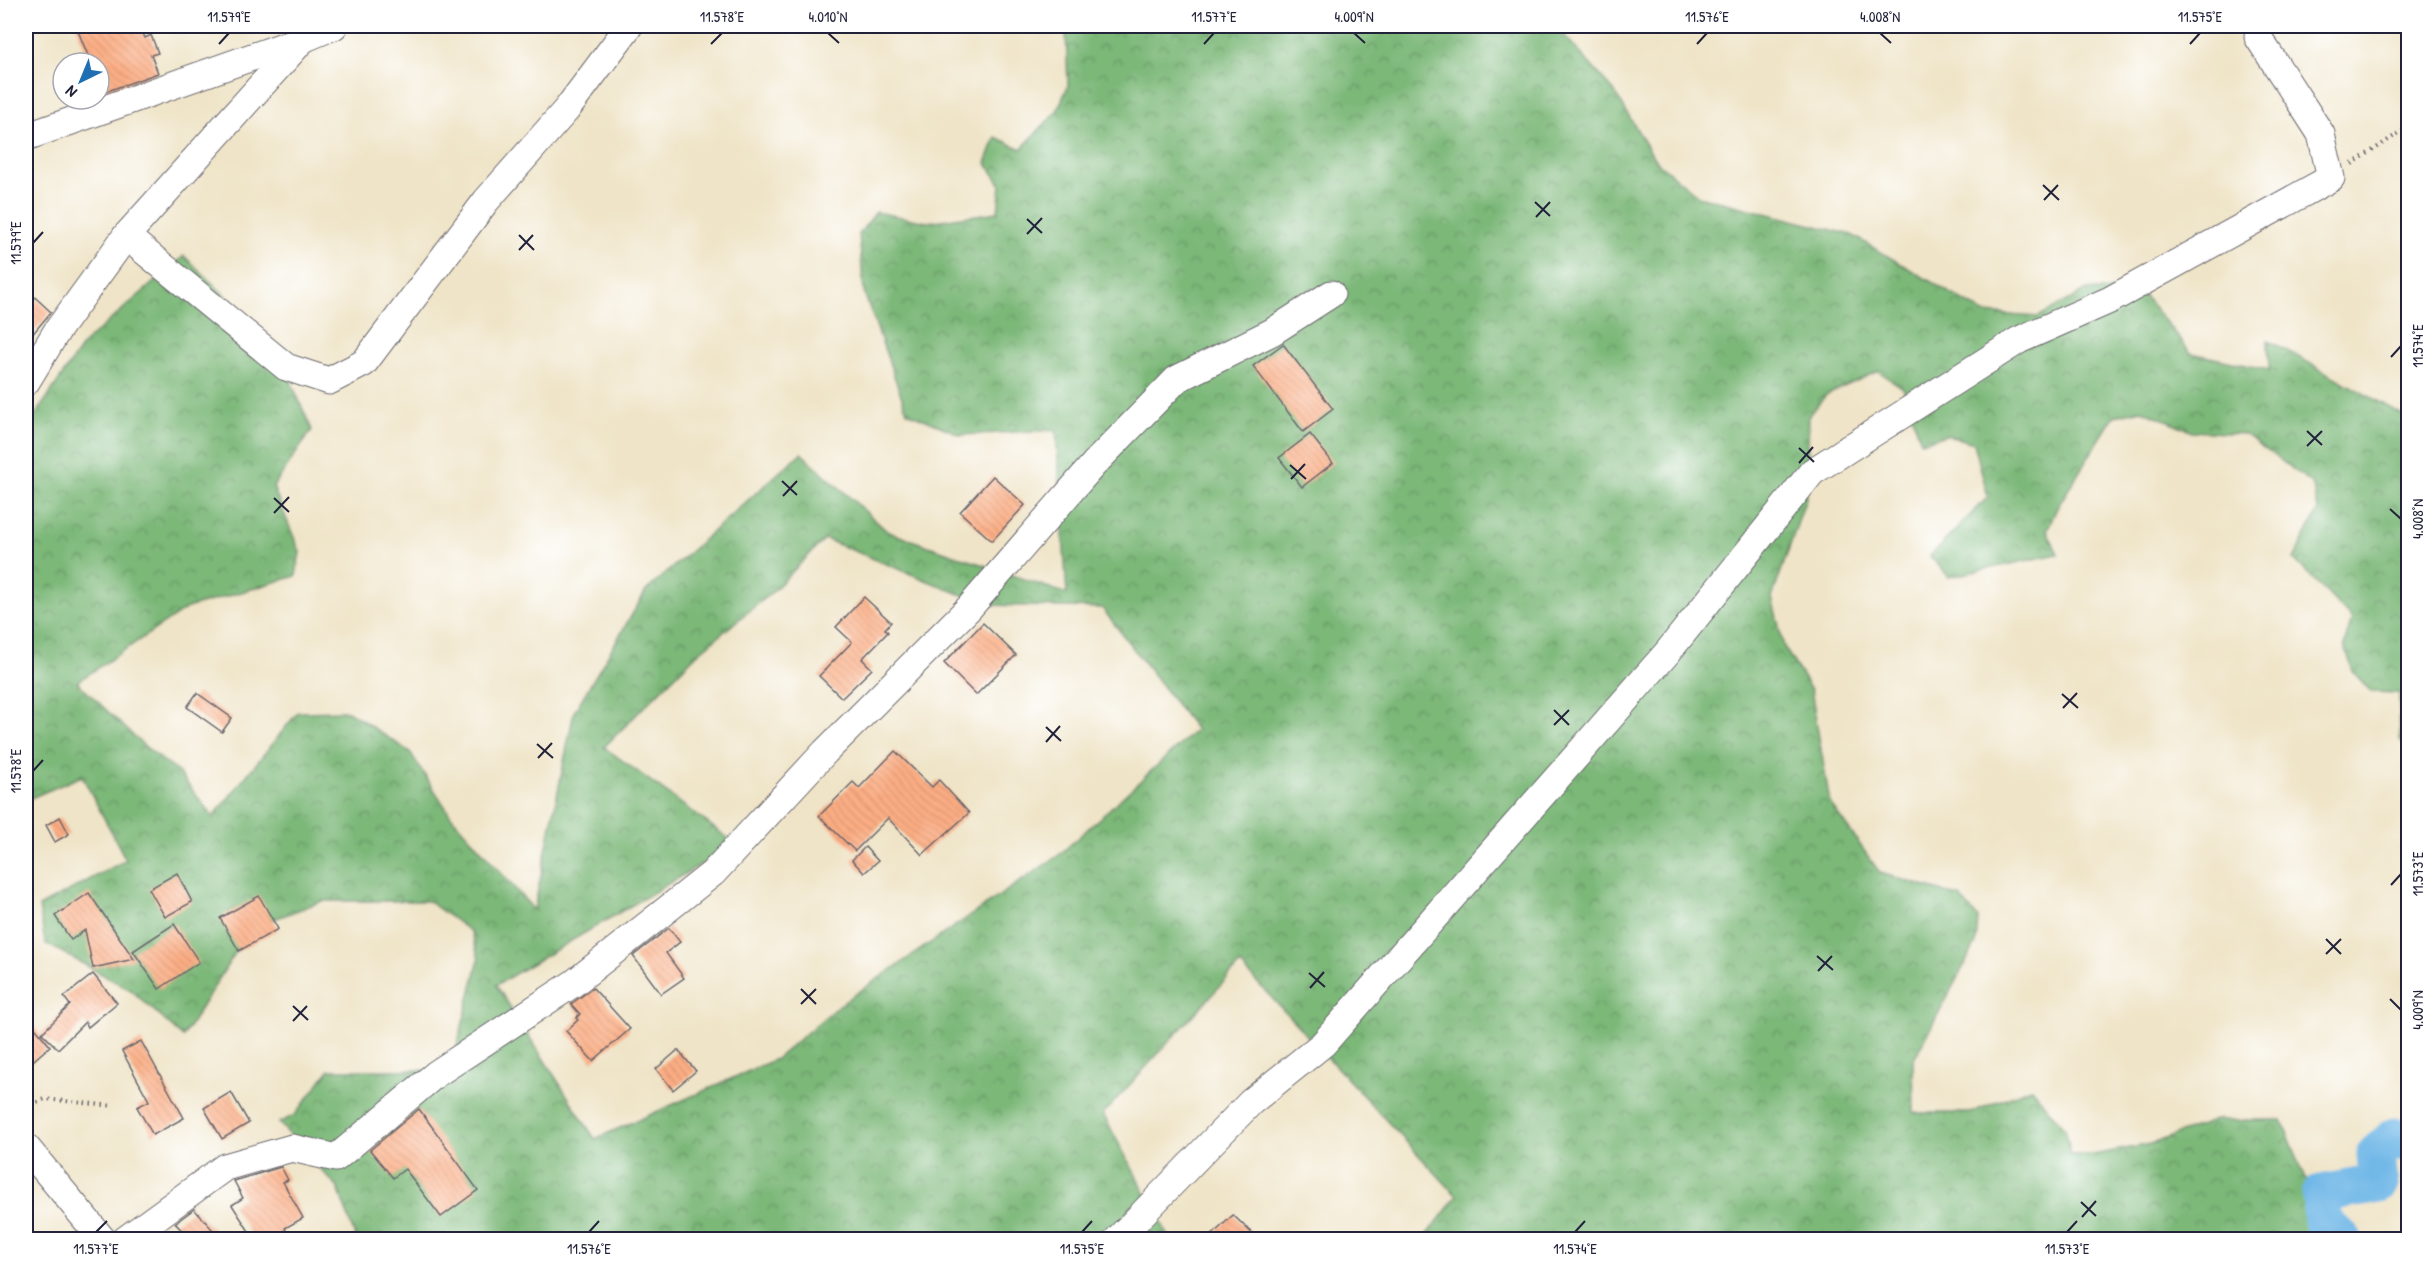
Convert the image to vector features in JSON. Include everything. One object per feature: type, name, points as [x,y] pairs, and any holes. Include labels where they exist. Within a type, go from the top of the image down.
[{"type":"street","points":[[26,137],[334,26]]},
{"type":"street","points":[[126,236],[286,367],[328,381],[364,363],[486,201],[567,110],[629,26]]},
{"type":"street","points":[[1117,1239],[1251,1102],[1323,1044],[1667,653],[1812,472],[2019,340],[2109,300],[2331,178],[2321,134],[2258,37],[2259,26]]},
{"type":"street","points":[[26,382],[57,331],[126,236],[303,39]]},
{"type":"street","points":[[125,1239],[225,1167],[292,1148],[336,1158],[436,1074],[574,983],[713,873],[825,752],[969,608],[1094,464],[1177,379],[1272,332],[1331,294]]},
{"type":"street","points":[[26,1148],[103,1239]]},
{"type":"path","points":[[2331,178],[2409,127]]},
{"type":"path","points":[[26,1106],[45,1099],[114,1106]]},
{"type":"green space","points":[[1070,26],[1448,26],[1457,34],[1472,26],[1556,26],[1614,91],[1655,160],[1698,196],[1852,235],[1984,313],[2038,317],[2087,290],[2140,291],[2191,353],[2269,370],[2268,340],[2408,418],[2408,752],[2400,740],[2399,693],[2371,692],[2353,671],[2344,645],[2352,619],[2294,559],[2318,510],[2312,483],[2244,434],[2192,431],[2142,410],[2114,416],[2058,506],[2047,530],[2058,554],[1949,577],[1930,556],[1988,497],[1974,443],[1947,435],[1921,442],[1903,388],[1878,371],[1826,395],[1809,415],[1806,498],[1772,598],[1784,647],[1811,690],[1830,803],[1880,873],[1960,897],[1978,918],[1976,943],[1913,1061],[1914,1113],[1970,1113],[2031,1088],[2065,1129],[2071,1155],[2093,1155],[2151,1144],[2215,1120],[2282,1120],[2323,1221],[2343,1239],[1424,1239],[1457,1196],[1240,964],[1103,1114],[1170,1239],[356,1239],[338,1188],[279,1123],[295,1115],[329,1070],[451,1070],[479,959],[471,932],[428,901],[322,901],[253,927],[183,1037],[131,990],[45,943],[39,907],[126,860],[82,776],[26,800],[26,429],[84,343],[184,256],[274,343],[312,430],[273,487],[300,552],[296,576],[187,608],[77,682],[142,744],[179,773],[213,817],[298,712],[348,711],[410,752],[451,816],[534,910],[574,712],[646,591],[801,453],[888,532],[1067,594],[1056,430],[961,435],[907,412],[864,292],[859,234],[876,212],[927,222],[998,212],[1001,185],[986,163],[996,137],[1021,149],[1057,111],[1068,86],[1066,30]],"holes":[[[825,539],[987,605],[1102,608],[1196,730],[1059,855],[838,1006],[776,1059],[595,1139],[496,985],[736,844],[604,747],[697,654],[771,593]]]},
{"type":"building","points":[[76,26],[140,26],[145,38],[151,35],[158,53],[151,55],[158,73],[111,90],[111,51],[86,51]]},
{"type":"building","points":[[26,289],[51,312],[26,342]]},
{"type":"building","points":[[1283,344],[1333,409],[1303,432],[1253,366]]},
{"type":"building","points":[[1310,434],[1333,463],[1302,487],[1279,458]]},
{"type":"building","points":[[993,476],[1025,505],[992,541],[960,512]]},
{"type":"building","points":[[864,597],[891,622],[885,629],[888,632],[862,659],[872,669],[842,698],[819,676],[852,642],[836,627]]},
{"type":"building","points":[[983,623],[1016,655],[976,695],[944,663]]},
{"type":"building","points":[[197,693],[232,718],[222,732],[187,707]]},
{"type":"building","points":[[895,751],[932,787],[939,780],[969,813],[922,855],[888,818],[855,851],[819,816],[853,782],[859,788]]},
{"type":"building","points":[[60,817],[69,834],[55,842],[46,825]]},
{"type":"building","points":[[865,847],[878,861],[864,873],[852,860]]},
{"type":"building","points":[[177,873],[192,902],[165,917],[149,889]]},
{"type":"building","points":[[89,893],[134,959],[93,968],[85,930],[71,940],[55,916]]},
{"type":"building","points":[[259,896],[278,929],[239,951],[220,918]]},
{"type":"building","points":[[174,924],[199,962],[159,989],[133,951]]},
{"type":"building","points":[[669,928],[680,942],[666,953],[684,978],[661,994],[633,956]]},
{"type":"building","points":[[93,974],[117,1003],[88,1027],[85,1022],[58,1049],[42,1033],[70,1005],[64,997]]},
{"type":"building","points":[[593,988],[630,1029],[593,1061],[566,1031],[578,1020],[576,1018],[580,1014],[571,1004]]},
{"type":"building","points":[[26,1017],[50,1046],[26,1067]]},
{"type":"building","points":[[141,1041],[184,1118],[153,1135],[137,1107],[149,1101],[122,1051]]},
{"type":"building","points":[[678,1050],[696,1071],[673,1090],[656,1069]]},
{"type":"building","points":[[231,1092],[249,1123],[222,1139],[204,1108]]},
{"type":"building","points":[[419,1109],[478,1190],[441,1217],[405,1169],[393,1178],[370,1150]]},
{"type":"building","points":[[281,1167],[288,1180],[283,1182],[303,1218],[271,1239],[254,1239],[232,1205],[243,1198],[234,1181]]},
{"type":"building","points":[[194,1209],[221,1239],[190,1239],[175,1223]]},
{"type":"building","points":[[1233,1215],[1258,1239],[1208,1239]]},
{"type":"waterway","points":[[2343,1240],[2323,1221],[2321,1194],[2379,1184],[2376,1154],[2395,1137],[2408,1143]]}]
